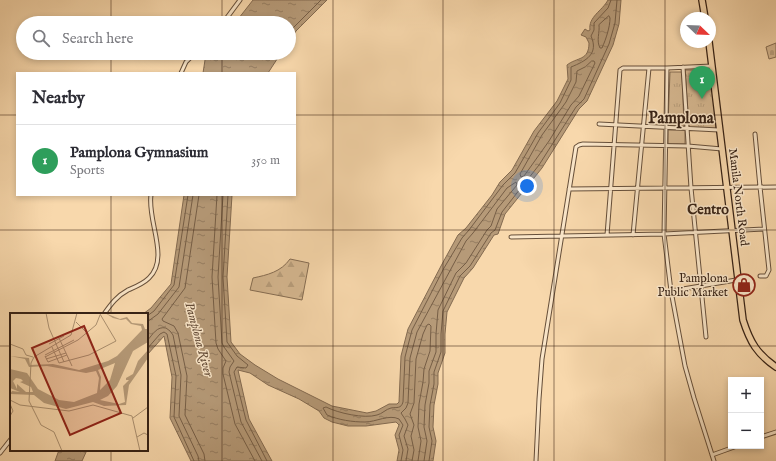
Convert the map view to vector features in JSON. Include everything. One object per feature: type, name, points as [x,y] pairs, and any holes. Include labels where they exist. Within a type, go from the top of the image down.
[{"type":"highway","points":[[702,0],[704,12]]},
{"type":"highway","name":"Manila North Road","points":[[710,48],[743,320],[748,334],[759,353],[776,367]]},
{"type":"street","points":[[228,16],[240,0]]},
{"type":"street","points":[[181,72],[188,60]]},
{"type":"street","points":[[607,235],[620,70],[623,68],[712,66]]},
{"type":"street","points":[[682,67],[691,188],[706,337]]},
{"type":"street","points":[[633,235],[645,125],[649,68]]},
{"type":"street","points":[[667,68],[664,234],[671,291],[685,366],[714,461]]},
{"type":"street","points":[[599,124],[645,125],[719,130]]},
{"type":"street","points":[[755,134],[769,270],[766,276],[760,276]]},
{"type":"street","points":[[536,461],[542,359],[561,235],[577,146],[583,144],[722,148]]},
{"type":"street","points":[[569,188],[776,187]]},
{"type":"street","points":[[105,313],[120,294],[145,282],[154,272],[158,259],[158,248],[151,214],[151,196]]},
{"type":"street","points":[[511,237],[633,235],[764,229]]},
{"type":"street","points":[[671,291],[748,278]]},
{"type":"street","points":[[764,436],[776,432]]},
{"type":"street","points":[[0,453],[10,440]]},
{"type":"street","points":[[712,455],[729,449]]},
{"type":"green space","points":[[776,43],[776,57],[769,59],[766,47]]},
{"type":"green space","points":[[685,70],[710,70],[714,89],[716,130],[689,127]]},
{"type":"green space","points":[[670,72],[682,72],[684,127],[668,125]]},
{"type":"green space","points":[[668,130],[685,130],[685,144],[668,144]]},
{"type":"green space","points":[[290,259],[309,263],[302,300],[250,290],[253,278],[278,270]]},
{"type":"water","points":[[253,0],[327,0],[296,31],[296,16],[240,16]]},
{"type":"water","name":"Pamplona River","points":[[608,0],[621,0],[619,24],[613,45],[587,101],[579,109],[542,168],[505,214],[498,234],[494,235],[473,268],[464,278],[447,312],[445,353],[438,373],[438,384],[434,405],[433,427],[436,441],[433,461],[397,461],[399,450],[395,435],[399,425],[396,422],[366,426],[348,426],[332,422],[324,418],[319,411],[299,399],[268,385],[250,373],[238,370],[249,419],[272,461],[191,461],[170,418],[172,377],[164,336],[148,354],[148,313],[144,313],[151,308],[171,284],[184,196],[232,196],[227,277],[231,342],[240,354],[278,379],[332,406],[367,413],[376,411],[389,404],[397,404],[399,402],[401,356],[408,329],[458,235],[466,228],[492,195],[500,182],[512,170],[534,131],[557,101],[568,79],[567,65],[582,58],[587,53],[589,43],[586,37],[581,35],[585,29],[588,31],[590,30],[591,21]]},
{"type":"water","points":[[205,60],[276,60],[269,72],[203,72]]},
{"type":"water","points":[[59,451],[87,451],[82,461],[55,461]]},
{"type":"place","name":"Pamplona Gymnasium","points":[[702,99]]},
{"type":"place","name":"Pamplona Public Market","points":[[744,285]]},
{"type":"district","name":"Pamplona","points":[[681,117]]},
{"type":"district","name":"Centro","points":[[708,209]]}]
